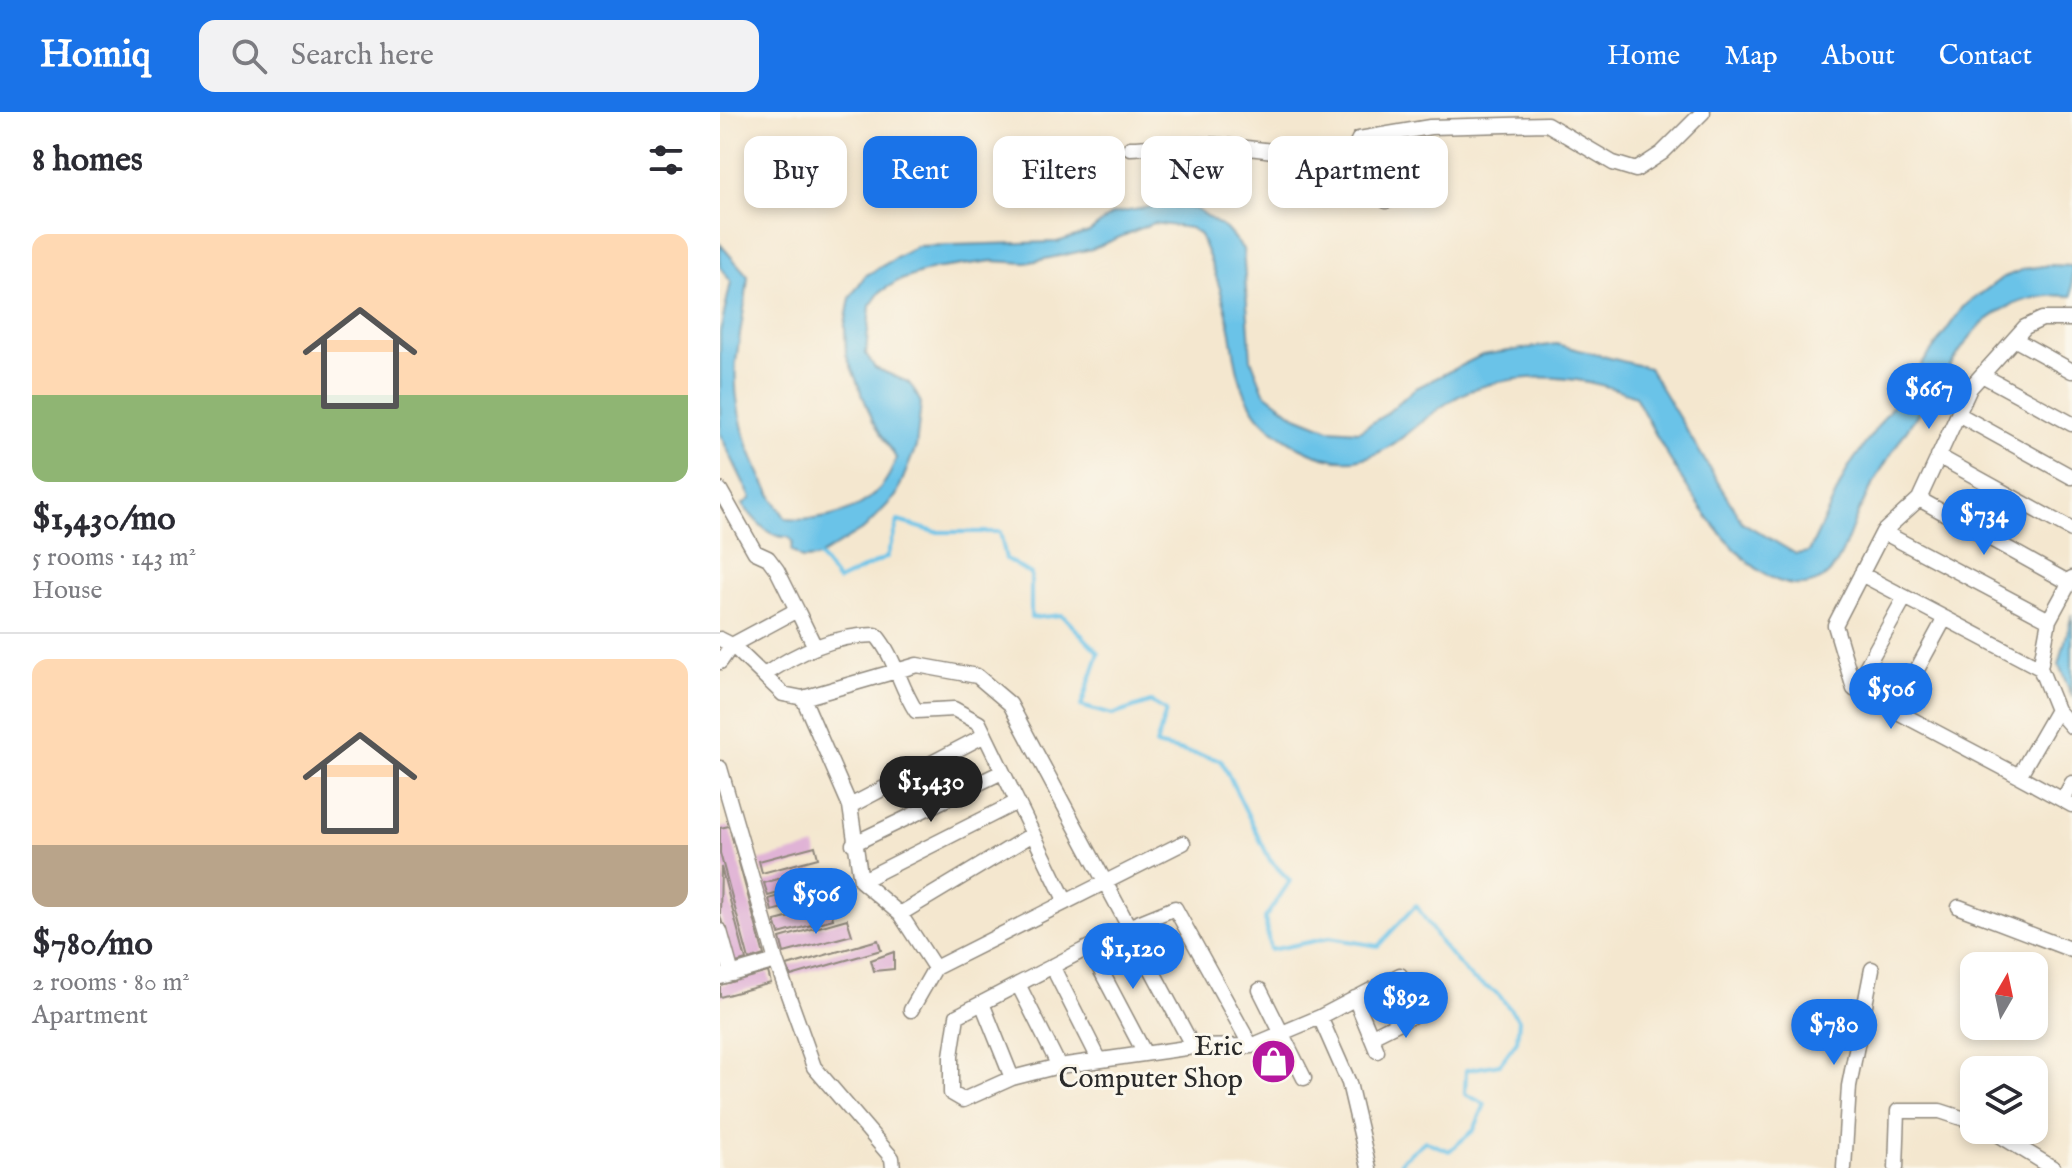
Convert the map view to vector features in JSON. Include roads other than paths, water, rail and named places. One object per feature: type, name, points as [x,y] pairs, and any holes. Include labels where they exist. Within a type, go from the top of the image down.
[{"type":"street","points":[[1370,136],[1387,131],[1495,119],[1551,118],[1613,163],[1636,170],[1662,153],[1703,112]]},
{"type":"street","points":[[1130,148],[1188,144],[1268,151]]},
{"type":"street","points":[[2072,319],[2042,319],[2025,327],[1970,388],[1919,499],[1883,532],[1835,625],[1854,689],[2068,803],[2072,783]]},
{"type":"street","points":[[2014,339],[2072,371]]},
{"type":"street","points":[[1982,375],[2072,424]]},
{"type":"street","points":[[1958,414],[2072,477]]},
{"type":"street","points":[[1938,456],[2072,530]]},
{"type":"street","points":[[720,490],[755,552],[768,558],[777,570],[815,647]]},
{"type":"street","points":[[1919,499],[2070,580],[2049,620],[2040,668],[2057,710],[2072,727]]},
{"type":"street","points":[[1883,532],[2049,620]]},
{"type":"street","points":[[1861,574],[2040,668]]},
{"type":"street","points":[[1854,689],[1905,597]]},
{"type":"street","points":[[720,662],[726,642],[797,610]]},
{"type":"street","points":[[1894,712],[1945,618]]},
{"type":"street","points":[[764,675],[797,653],[859,635],[876,635],[888,649],[896,673],[916,711],[954,709],[979,723],[1066,902]]},
{"type":"street","points":[[726,642],[783,694],[803,698],[917,665],[977,676],[1010,704],[1193,1047]]},
{"type":"street","points":[[803,698],[850,806],[853,844],[861,881],[900,914],[935,968]]},
{"type":"street","points":[[2019,776],[2057,710]]},
{"type":"street","points":[[850,806],[985,735]]},
{"type":"street","points":[[720,768],[727,821],[814,1067],[892,1158],[893,1168]]},
{"type":"street","points":[[853,844],[1002,772]]},
{"type":"street","points":[[861,881],[1017,802]]},
{"type":"street","points":[[900,914],[1033,834]]},
{"type":"street","points":[[911,1010],[935,968],[1183,843]]},
{"type":"street","points":[[1959,907],[2072,950]]},
{"type":"street","points":[[1251,1046],[1175,908],[1128,927],[956,1017],[951,1056],[951,1093],[963,1100],[1012,1078],[1099,1059],[1193,1047],[1251,1046],[1320,1017],[1400,975]]},
{"type":"street","points":[[720,931],[726,975],[776,961]]},
{"type":"street","points":[[1089,948],[1144,1052]]},
{"type":"street","points":[[1052,966],[1099,1059]]},
{"type":"street","points":[[1844,1168],[1849,1086],[1872,969]]},
{"type":"street","points":[[1018,984],[1059,1066]]},
{"type":"street","points":[[1260,990],[1304,1078]]},
{"type":"street","points":[[1355,998],[1377,1051]]},
{"type":"street","points":[[982,1003],[1012,1078]]},
{"type":"street","points":[[1372,1036],[1424,1010]]},
{"type":"street","points":[[1320,1017],[1349,1083],[1369,1168]]},
{"type":"street","points":[[1896,1168],[1898,1111],[1940,1111],[1960,1117]]},
{"type":"street","points":[[2014,1144],[2053,1168]]},
{"type":"water","points":[[1145,208],[1195,209],[1226,229],[1243,249],[1251,359],[1264,392],[1294,415],[1329,429],[1359,431],[1386,414],[1414,389],[1482,355],[1556,344],[1649,368],[1742,522],[1796,554],[1809,552],[1848,468],[1963,307],[2002,278],[2024,269],[2050,265],[2072,266],[2072,296],[2027,299],[2007,307],[1980,326],[1888,459],[1859,511],[1835,566],[1822,579],[1794,585],[1766,575],[1738,553],[1687,487],[1635,396],[1617,389],[1562,378],[1506,381],[1461,395],[1378,453],[1355,460],[1330,459],[1299,447],[1267,425],[1248,399],[1238,372],[1222,295],[1200,235],[1190,228],[1153,223],[1092,249],[1026,263],[992,261],[933,269],[898,281],[880,292],[870,306],[866,354],[875,368],[908,382],[921,403],[916,447],[896,496],[865,528],[816,558],[802,559],[791,550],[793,542],[788,537],[769,532],[745,508],[743,504],[751,498],[720,434],[720,332],[731,282],[720,267],[720,244],[748,276],[736,384],[748,445],[786,519],[803,520],[837,514],[867,500],[889,475],[896,458],[873,421],[846,354],[845,325],[850,298],[865,276],[917,246],[1057,242],[1089,232],[1112,214]]},
{"type":"water","points":[[2072,614],[2072,697],[2059,665]]},
{"type":"waterway","points":[[816,552],[838,581],[887,557],[898,521],[935,532],[1000,532],[1006,559],[1031,574],[1031,618],[1062,615],[1099,653],[1081,706],[1112,715],[1151,702],[1166,711],[1156,745],[1221,760],[1270,860],[1290,881],[1265,918],[1270,950],[1329,938],[1378,946],[1416,905],[1442,945],[1471,978],[1498,994],[1519,1020],[1517,1041],[1500,1064],[1466,1070],[1465,1094],[1485,1104],[1474,1130],[1449,1151],[1425,1141],[1402,1160],[1399,1168]]},
{"type":"place","name":"Eric Computer Shop","points":[[1274,1061]]}]
